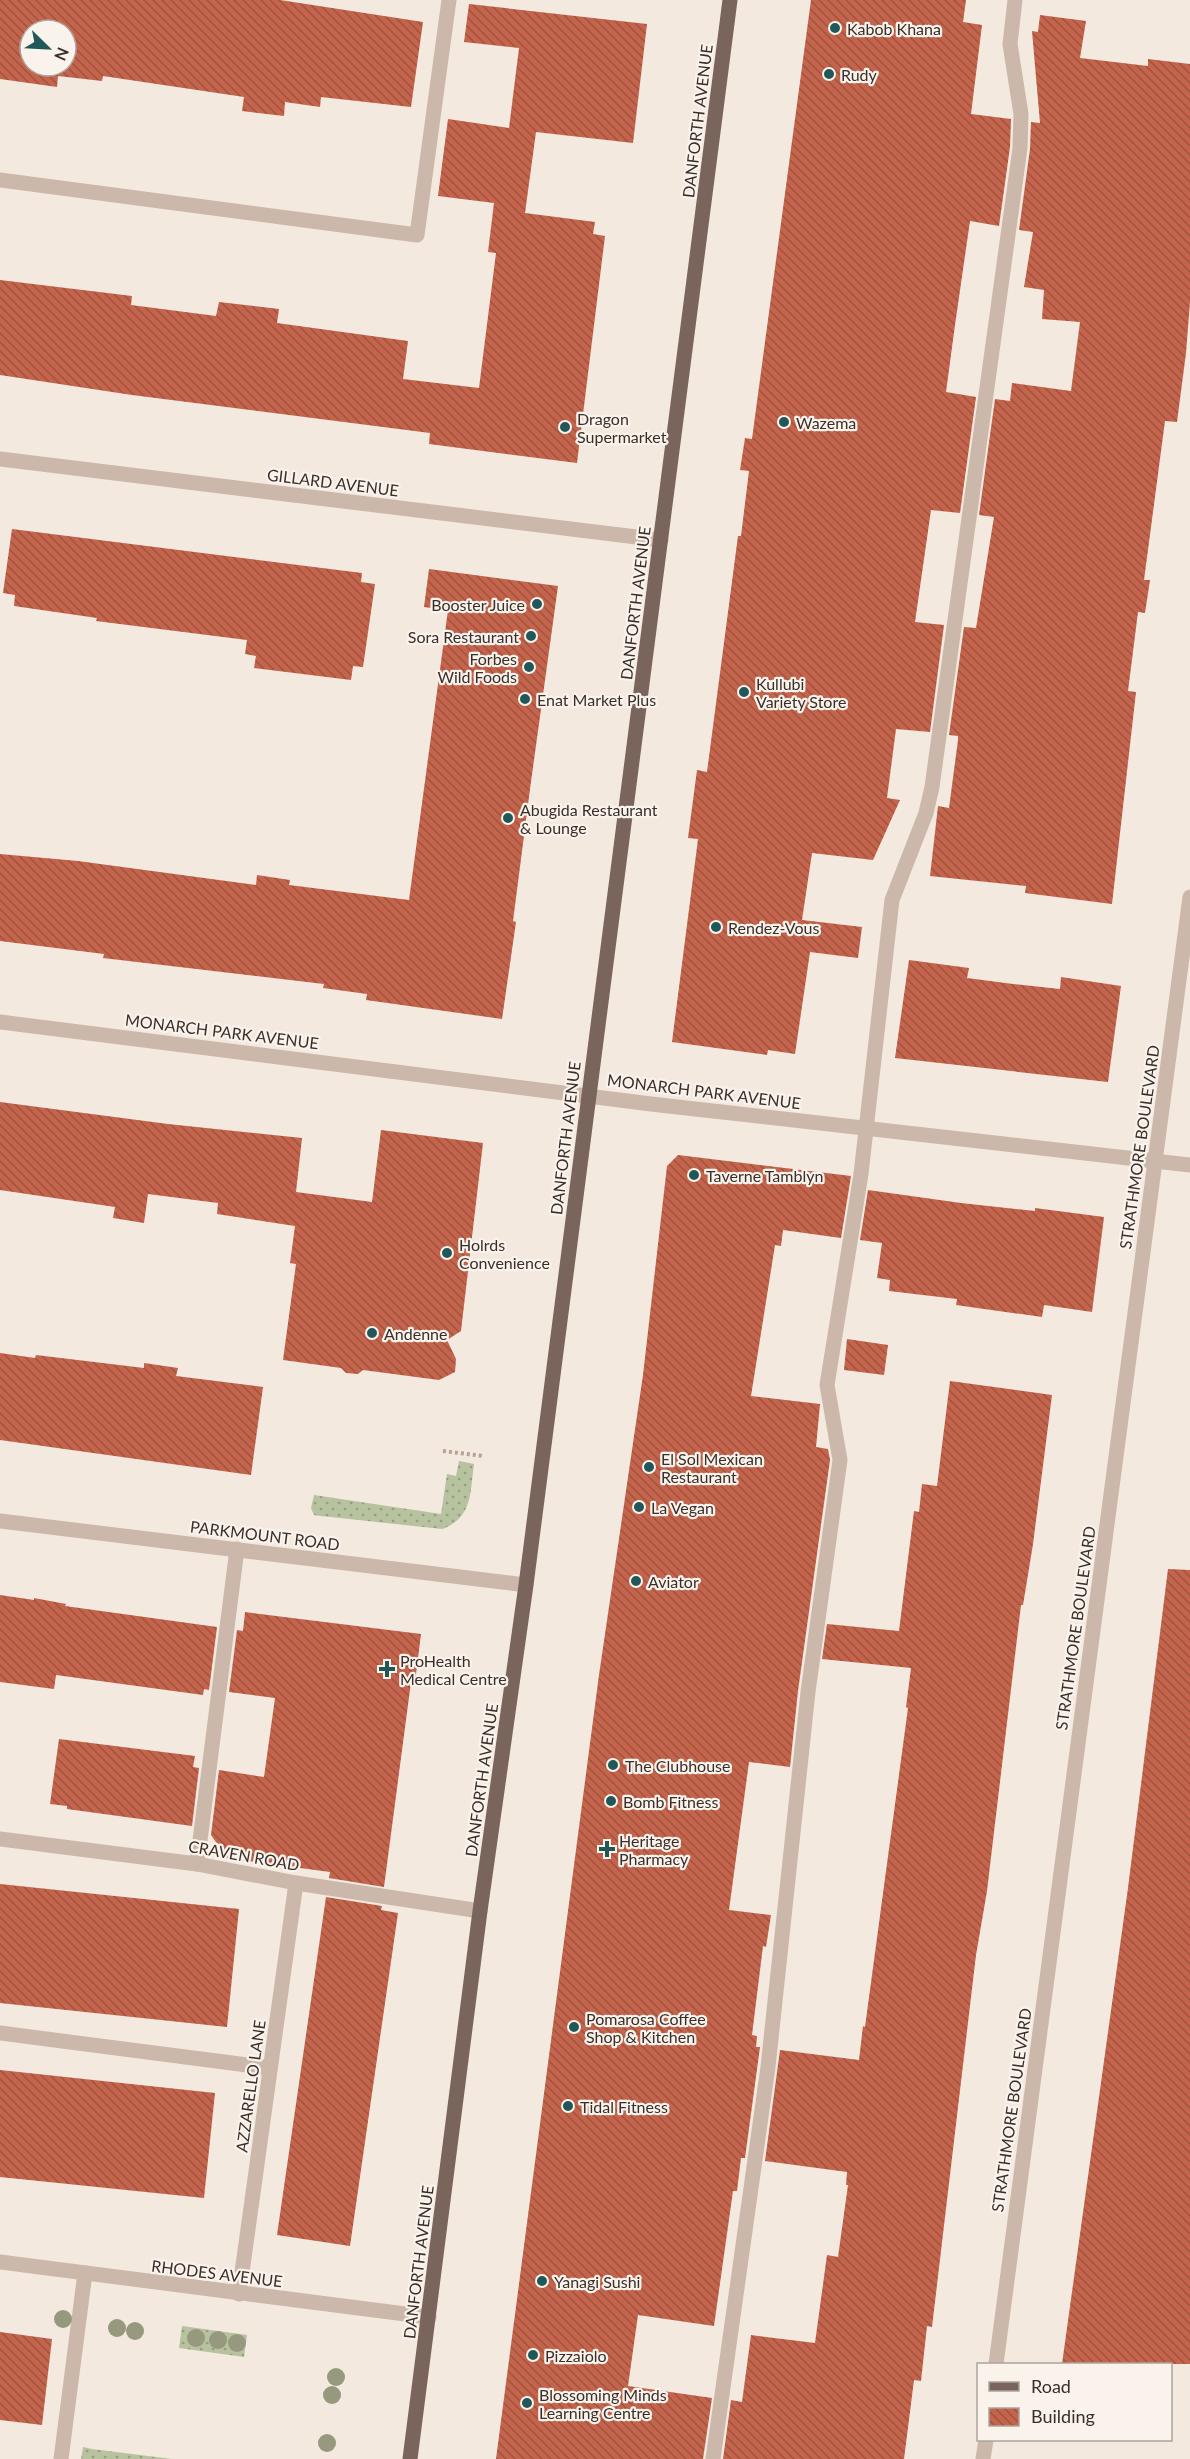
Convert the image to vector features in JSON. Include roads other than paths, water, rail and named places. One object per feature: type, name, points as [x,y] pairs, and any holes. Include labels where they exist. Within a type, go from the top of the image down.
[{"type":"main road","name":"DANFORTH AVENUE","points":[[410,2459],[480,1911],[526,1585],[730,0]]},
{"type":"street","points":[[0,180],[417,236],[448,0]]},
{"type":"street","points":[[712,2459],[768,2067],[808,1692],[840,1460],[827,1385],[866,1129],[892,900],[926,813],[932,787],[1020,148],[1021,114],[1010,44],[1016,0]]},
{"type":"street","name":"GILLARD AVENUE","points":[[0,459],[661,540]]},
{"type":"street","name":"STRATHMORE BOULEVARD","points":[[996,2363],[1190,897]]},
{"type":"street","name":"MONARCH PARK AVENUE","points":[[0,1022],[866,1129],[1190,1165]]},
{"type":"street","name":"PARKMOUNT ROAD","points":[[0,1521],[526,1585]]},
{"type":"street","points":[[197,1864],[237,1549]]},
{"type":"street","name":"CRAVEN ROAD","points":[[0,1839],[197,1864],[296,1883],[480,1911]]},
{"type":"street","name":"AZZARELLO LANE","points":[[239,2294],[296,1883]]},
{"type":"street","points":[[0,2033],[270,2068]]},
{"type":"street","name":"RHODES AVENUE","points":[[0,2262],[429,2317]]},
{"type":"street","points":[[61,2459],[85,2273]]},
{"type":"street","points":[[983,2459],[986,2441]]},
{"type":"place","name":"Kabob Khana","points":[[835,28]]},
{"type":"place","name":"Rudy","points":[[829,74]]},
{"type":"place","name":"Wazema","points":[[784,422]]},
{"type":"place","name":"Dragon Supermarket","points":[[565,427]]},
{"type":"place","name":"Booster Juice","points":[[537,604]]},
{"type":"place","name":"Sora Restaurant","points":[[531,636]]},
{"type":"place","name":"Forbes Wild Foods","points":[[529,667]]},
{"type":"place","name":"Kullubi Variety Store","points":[[744,692]]},
{"type":"place","name":"Enat Market Plus","points":[[525,699]]},
{"type":"place","name":"Abugida Restaurant & Lounge","points":[[508,818]]},
{"type":"place","name":"Rendez-Vous","points":[[716,927]]},
{"type":"place","name":"Taverne Tamblyn","points":[[694,1175]]},
{"type":"place","name":"Holrds Convenience","points":[[447,1253]]},
{"type":"place","name":"Andenne","points":[[372,1333]]},
{"type":"place","name":"El Sol Mexican Restaurant","points":[[649,1467]]},
{"type":"place","name":"La Vegan","points":[[639,1507]]},
{"type":"place","name":"Aviator","points":[[636,1581]]},
{"type":"place","name":"ProHealth Medical Centre","points":[[387,1669]]},
{"type":"place","name":"The Clubhouse","points":[[613,1765]]},
{"type":"place","name":"Bomb Fitness","points":[[611,1801]]},
{"type":"place","name":"Heritage Pharmacy","points":[[607,1849]]},
{"type":"place","name":"Pomarosa Coffee Shop & Kitchen","points":[[574,2027]]},
{"type":"place","name":"Tidal Fitness","points":[[568,2106]]},
{"type":"place","name":"Yanagi Sushi","points":[[542,2281]]},
{"type":"place","name":"Pizzaiolo","points":[[533,2355]]},
{"type":"place","name":"Blossoming Minds Learning Centre","points":[[527,2403]]}]
